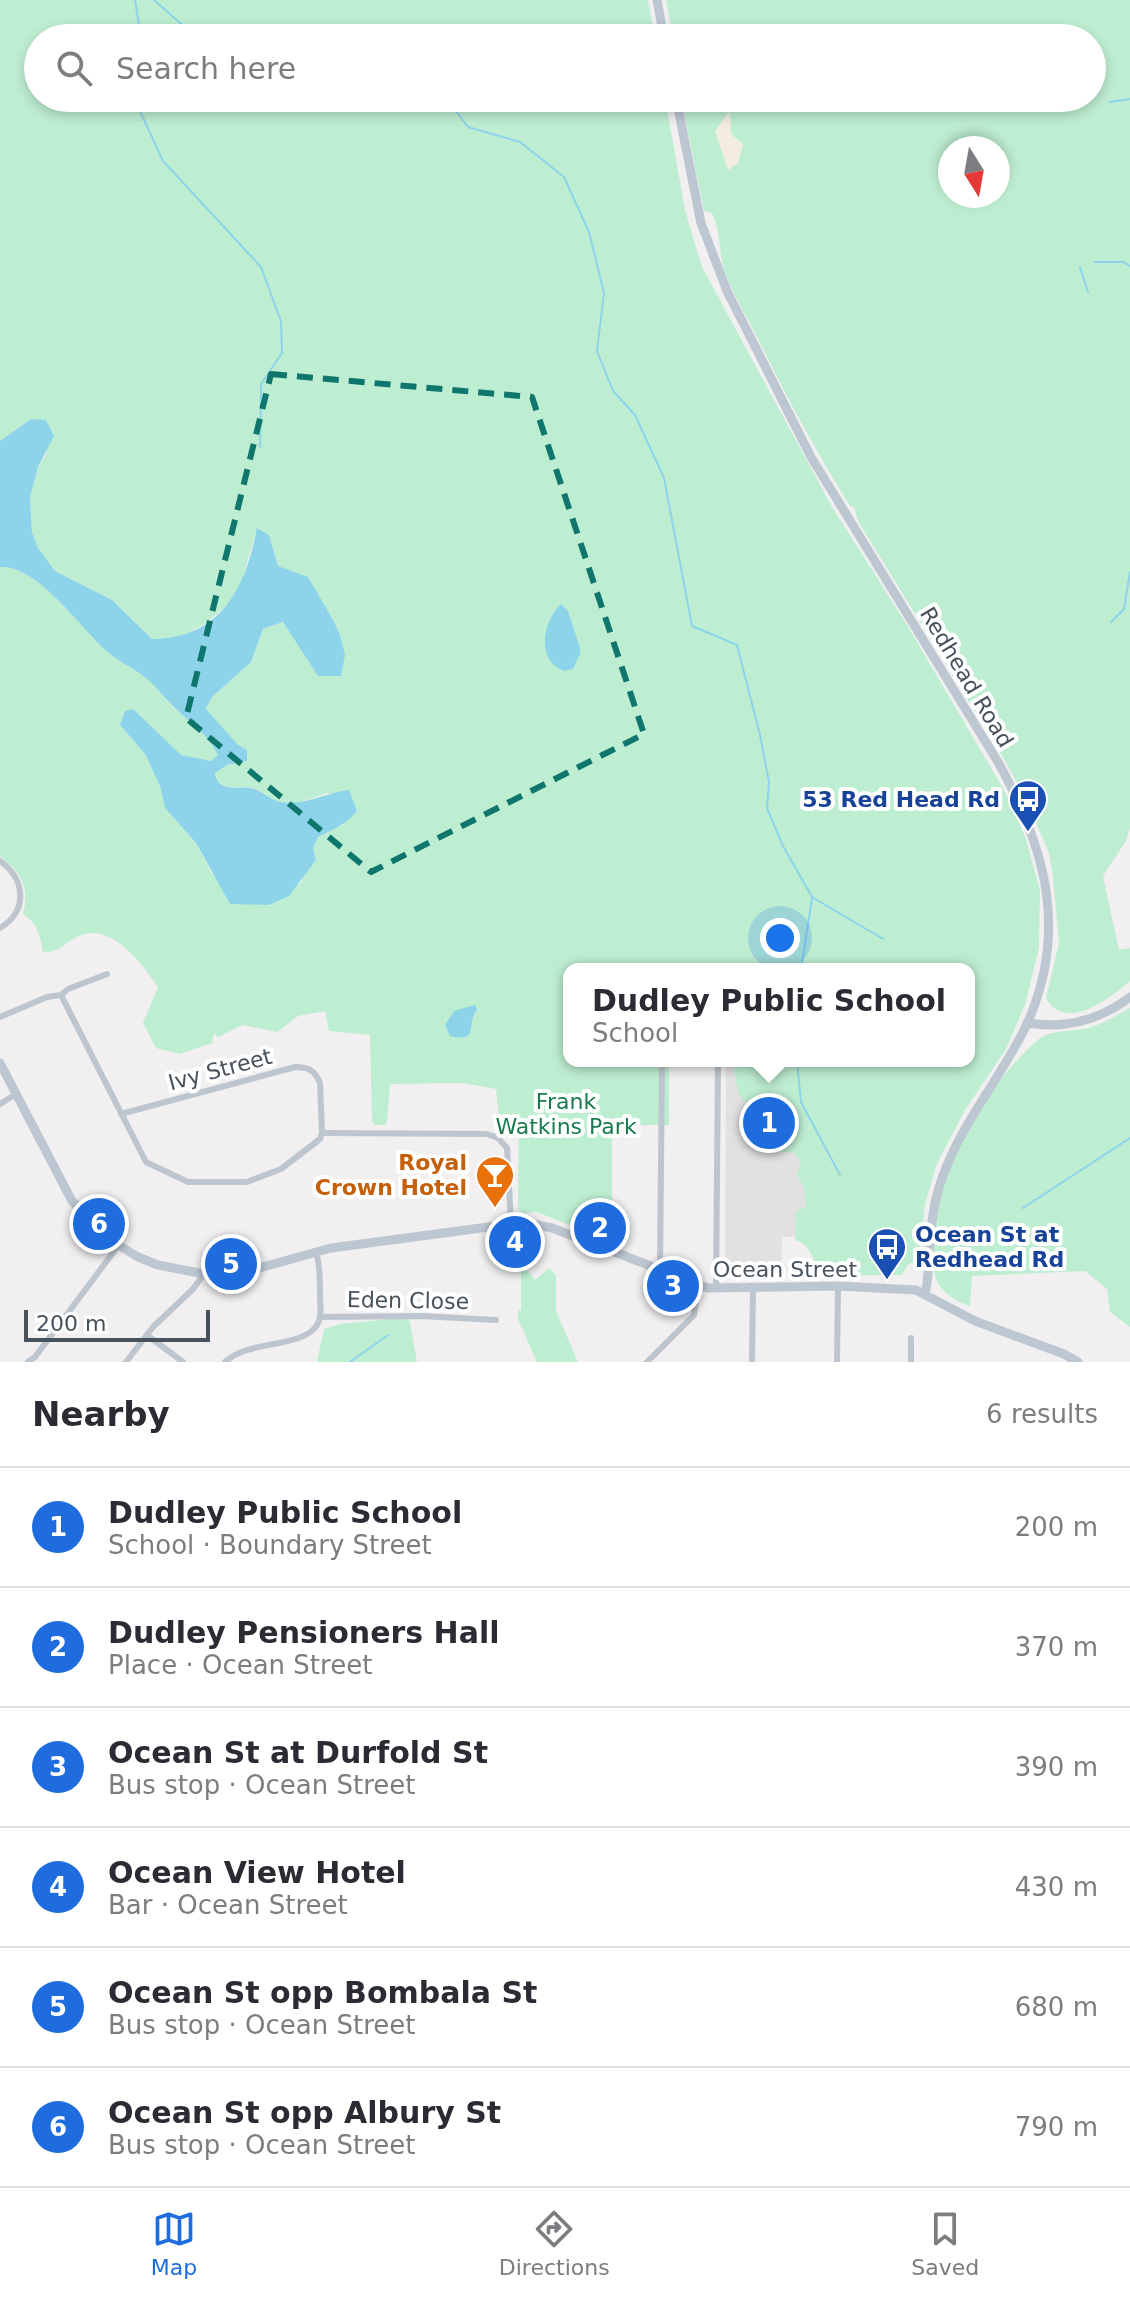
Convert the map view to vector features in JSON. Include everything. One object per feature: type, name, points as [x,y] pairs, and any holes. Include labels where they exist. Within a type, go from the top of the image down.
[{"type":"main road","points":[[657,0],[661,24]]},
{"type":"main road","name":"Redhead Road","points":[[679,112],[701,223],[727,291],[811,457],[998,762],[1033,834],[1045,878],[1048,930],[1045,962],[1027,1023],[943,1174],[933,1211],[925,1293]]},
{"type":"main road","points":[[1027,1023],[1047,1026],[1078,1023],[1116,1008],[1130,997]]},
{"type":"main road","name":"Ocean Street","points":[[0,1063],[72,1201],[97,1229],[118,1246],[158,1265],[204,1274],[245,1272],[346,1245],[511,1224],[533,1224],[552,1228],[698,1286],[716,1289],[904,1288],[925,1293]]},
{"type":"main road","points":[[925,1293],[975,1321],[1078,1362]]},
{"type":"street","points":[[0,861],[16,877],[21,898],[15,917],[0,928]]},
{"type":"street","points":[[0,1017],[107,974]]},
{"type":"street","points":[[61,995],[146,1162],[188,1182],[247,1182],[281,1169],[320,1139],[322,1133],[487,1134],[498,1138],[507,1148],[511,1224]]},
{"type":"street","name":"Ivy Street","points":[[121,1114],[295,1067],[306,1067],[320,1083],[322,1133]]},
{"type":"street","points":[[660,1271],[662,1067]]},
{"type":"street","points":[[716,1289],[718,1067]]},
{"type":"street","points":[[0,1104],[16,1094]]},
{"type":"street","points":[[28,1362],[35,1357],[118,1246]]},
{"type":"street","points":[[225,1362],[249,1348],[296,1340],[317,1324],[320,1317],[320,1265],[316,1252]]},
{"type":"street","points":[[126,1362],[204,1274]]},
{"type":"street","points":[[647,1362],[694,1315],[698,1286]]},
{"type":"street","points":[[837,1362],[838,1286]]},
{"type":"street","points":[[752,1362],[753,1288]]},
{"type":"street","name":"Eden Close","points":[[320,1317],[421,1316],[496,1320]]},
{"type":"street","points":[[147,1335],[183,1362]]},
{"type":"street","points":[[911,1338],[911,1362]]},
{"type":"highlighted area","points":[[271,374],[532,397],[644,734],[371,872],[186,718]]},
{"type":"shaded area","points":[[726,1067],[811,1067],[812,1236],[782,1237],[781,1279],[725,1279]]},
{"type":"green space","name":"Frank Watkins Park","points":[[0,0],[648,0],[652,24],[24,24],[24,112],[668,112],[685,210],[702,267],[832,507],[907,625],[1004,790],[1026,839],[1040,891],[1039,948],[1025,1005],[1006,1049],[965,1110],[937,1163],[925,1204],[919,1260],[908,1264],[902,1275],[817,1276],[809,1250],[795,1240],[796,1212],[806,1206],[803,1186],[797,1176],[801,1161],[792,1152],[780,1152],[779,1122],[758,1118],[739,1095],[733,1067],[975,1067],[975,963],[563,963],[563,1067],[669,1067],[669,1125],[612,1125],[612,1242],[537,1212],[523,1213],[518,1209],[519,1117],[504,1129],[499,1117],[496,1089],[463,1083],[390,1084],[386,1125],[375,1125],[372,1121],[370,1035],[329,1031],[325,1011],[298,1016],[277,1032],[243,1025],[218,1037],[214,1033],[212,1043],[180,1054],[156,1048],[143,1023],[158,987],[124,947],[101,934],[89,933],[57,949],[43,952],[38,930],[23,914],[25,896],[22,881],[0,856],[0,567],[15,569],[44,587],[110,654],[150,681],[213,746],[218,755],[211,761],[181,756],[120,725],[145,754],[160,786],[165,808],[196,843],[212,874],[300,884],[306,870],[316,860],[313,848],[318,837],[344,823],[357,810],[353,803],[326,793],[295,803],[282,803],[258,790],[225,786],[217,780],[215,773],[227,765],[247,761],[238,745],[206,710],[212,697],[251,662],[263,629],[284,622],[300,645],[333,620],[324,606],[278,566],[269,535],[257,529],[240,586],[229,604],[206,623],[179,638],[152,639],[112,600],[55,571],[38,548],[32,532],[30,497],[38,467],[47,453],[31,419],[0,441]]},
{"type":"green space","points":[[666,0],[1130,0],[1130,827],[1126,841],[1103,876],[1119,950],[1130,948],[1130,981],[1099,1004],[1075,1013],[1064,1013],[1054,1008],[1046,998],[1059,943],[1049,853],[1007,764],[858,521],[854,507],[850,506],[790,403],[724,270],[712,213],[704,211],[684,112],[1106,112],[1106,24],[670,24]]},
{"type":"green space","points":[[1130,1008],[1130,1327],[1110,1312],[1107,1289],[1085,1271],[972,1276],[970,1306],[956,1300],[937,1281],[933,1237],[948,1168],[970,1125],[1002,1078],[1039,1039],[1092,1027]]},
{"type":"green space","points":[[521,1263],[535,1280],[549,1268],[556,1275],[556,1311],[578,1362],[537,1362],[518,1319],[518,1311],[521,1310]]},
{"type":"green space","points":[[409,1317],[417,1362],[317,1362],[324,1329],[341,1324]]},
{"type":"sand","points":[[728,113],[731,134],[743,144],[738,163],[728,170],[715,131]]},
{"type":"water","points":[[31,419],[46,420],[54,436],[38,467],[30,497],[32,532],[38,548],[55,571],[112,600],[152,639],[196,630],[226,606],[245,571],[257,528],[269,535],[278,566],[308,577],[333,620],[345,655],[341,676],[318,676],[283,622],[263,629],[251,662],[212,697],[206,709],[238,745],[247,750],[247,761],[227,765],[215,773],[220,784],[251,788],[276,801],[289,803],[349,790],[357,811],[344,823],[318,837],[313,848],[316,860],[289,896],[269,905],[230,904],[196,843],[165,808],[160,786],[145,754],[120,725],[125,711],[133,709],[181,755],[211,761],[218,755],[213,746],[150,681],[110,654],[44,587],[15,569],[0,567],[0,441]]},
{"type":"water","points":[[561,604],[568,611],[580,648],[573,669],[564,671],[549,659],[545,640],[550,621]]},
{"type":"water","points":[[475,1005],[477,1010],[469,1035],[450,1036],[445,1025],[454,1011]]},
{"type":"waterway","points":[[135,0],[139,24]]},
{"type":"waterway","points":[[154,0],[181,24]]},
{"type":"waterway","points":[[1110,102],[1130,99]]},
{"type":"waterway","points":[[140,112],[163,161],[261,267],[281,321],[282,353],[261,384],[260,447]]},
{"type":"waterway","points":[[457,112],[468,127],[520,142],[564,177],[589,232],[604,293],[597,351],[613,391],[635,415],[664,478],[692,626],[737,645],[769,782],[767,808],[783,846],[812,897],[883,939]]},
{"type":"waterway","points":[[1095,262],[1123,262],[1130,266]]},
{"type":"waterway","points":[[1080,267],[1088,292]]},
{"type":"waterway","points":[[1111,622],[1124,609],[1130,572]]},
{"type":"waterway","points":[[802,963],[812,899]]},
{"type":"waterway","points":[[798,1067],[801,1102],[840,1175]]},
{"type":"waterway","points":[[1023,1208],[1130,1138]]},
{"type":"waterway","points":[[350,1362],[388,1335]]},
{"type":"place","name":"53 Red Head Rd","points":[[1028,833]]},
{"type":"place","name":"Dudley Public School","points":[[769,1123]]},
{"type":"place","name":"Royal Crown Hotel","points":[[495,1209]]},
{"type":"place","name":"Ocean St opp Albury St","points":[[99,1224]]},
{"type":"place","name":"Dudley Pensioners Hall","points":[[600,1228]]},
{"type":"place","name":"Ocean View Hotel","points":[[515,1242]]},
{"type":"place","name":"Ocean St opp Bombala St","points":[[231,1264]]},
{"type":"place","name":"Ocean St at Redhead Rd","points":[[887,1281]]},
{"type":"place","name":"Ocean St at Durfold St","points":[[673,1286]]}]
